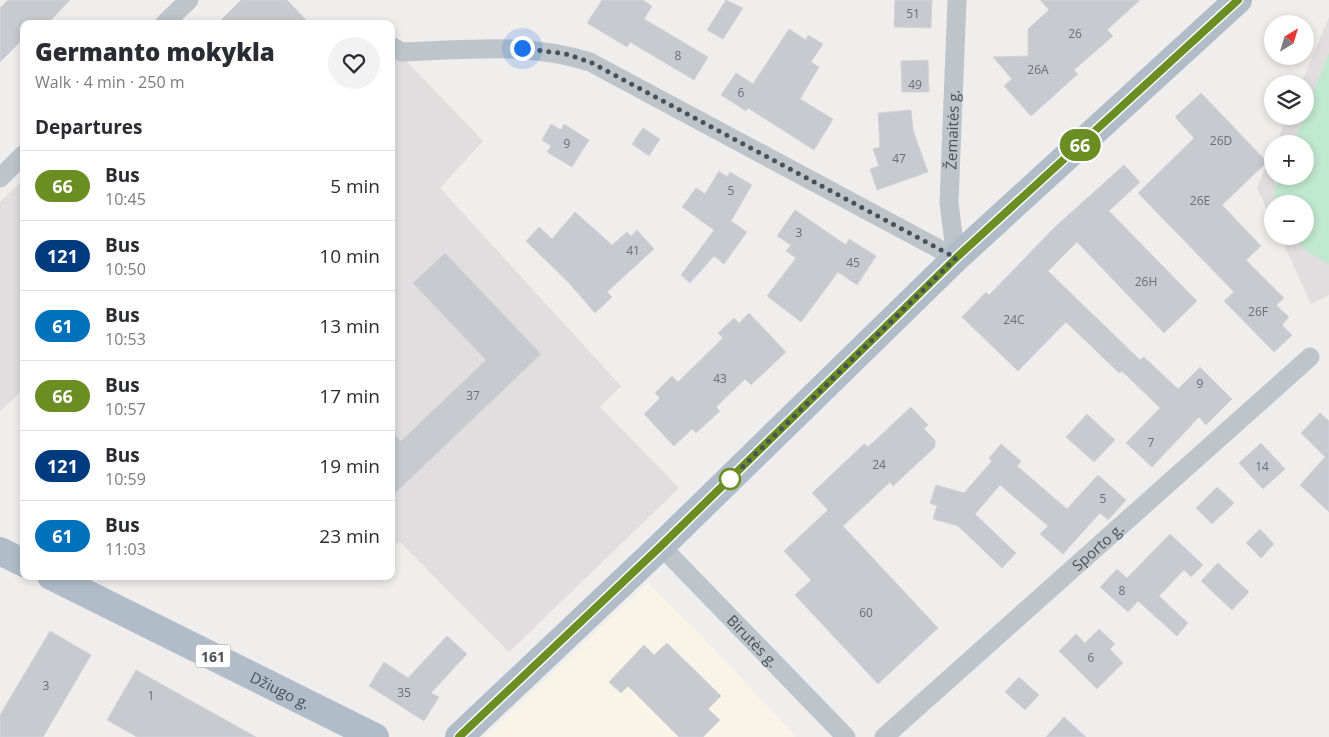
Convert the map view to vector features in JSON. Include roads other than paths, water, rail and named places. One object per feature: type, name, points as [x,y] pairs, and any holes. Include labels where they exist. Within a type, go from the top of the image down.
[{"type":"main road","points":[[459,737],[661,546],[956,258],[1238,0]]},
{"type":"main road","points":[[0,551],[20,561]]},
{"type":"main road","name":"Džiugo g.","points":[[59,580],[375,737]]},
{"type":"street","points":[[168,20],[189,0]]},
{"type":"street","name":"Žemaitės g.","points":[[956,258],[949,203],[957,0]]},
{"type":"street","points":[[395,48],[402,52],[522,48],[566,54],[590,62],[956,258]]},
{"type":"street","points":[[0,178],[20,158]]},
{"type":"street","name":"Sporto g.","points":[[884,737],[1310,357]]},
{"type":"street","name":"Birutės g.","points":[[661,546],[846,737]]}]
